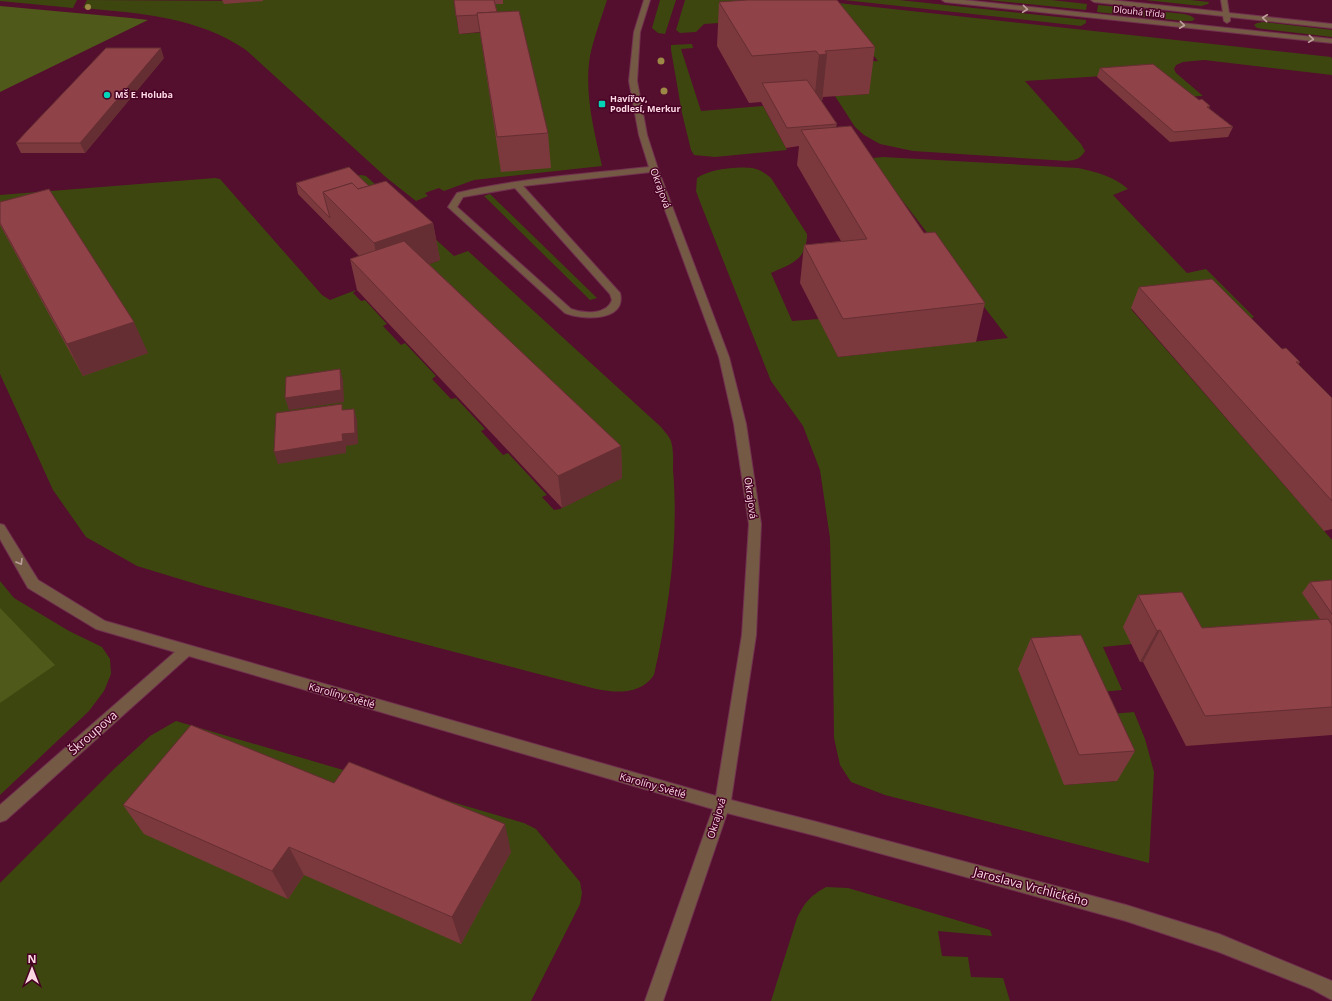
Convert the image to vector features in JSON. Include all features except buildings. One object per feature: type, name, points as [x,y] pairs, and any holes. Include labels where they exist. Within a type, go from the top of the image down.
[{"type":"street","name":"Okrajová","points":[[647,0],[637,32],[633,81],[643,135],[654,169],[724,357],[740,424],[755,524],[749,635],[722,805],[654,1001]]},
{"type":"street","name":"Dlouhá třída","points":[[945,0],[1332,41]]},
{"type":"street","name":"Dlouhá třída","points":[[1094,0],[1332,26]]},
{"type":"street","points":[[1224,0],[1225,14],[1229,30]]},
{"type":"street","points":[[517,185],[615,293],[617,298],[616,304],[610,310],[602,314],[590,316],[577,315],[568,310],[452,207],[460,196],[494,188],[517,185],[654,169]]},
{"type":"street","name":"Karolíny Světlé","points":[[0,528],[33,584],[100,626],[722,805]]},
{"type":"street","name":"Škroupova","points":[[0,815],[186,650]]},
{"type":"street","name":"Jaroslava Vrchlického","points":[[722,805],[817,829],[1126,913],[1219,943],[1318,983],[1332,991]]},
{"type":"green space","points":[[0,0],[77,0],[73,8]]},
{"type":"green space","points":[[87,0],[464,0],[455,8],[459,34],[499,31],[493,5],[502,0],[607,0],[590,56],[588,70],[591,112],[602,166],[474,180],[444,191],[439,188],[425,193],[428,196],[416,201],[388,179],[246,50],[228,39],[208,30],[168,18],[83,8]]},
{"type":"green space","points":[[660,0],[676,0],[665,34],[658,33],[652,28]]},
{"type":"green space","points":[[685,0],[811,0],[1331,57],[1332,75],[1204,60],[1183,62],[1176,65],[1174,69],[1176,73],[1203,96],[1180,97],[1150,73],[1025,81],[1081,144],[1085,151],[1075,160],[1067,161],[913,151],[880,144],[864,135],[855,127],[835,96],[869,94],[847,63],[878,61],[846,22],[809,17],[704,24],[696,32],[680,33],[676,30]]},
{"type":"green space","points":[[844,0],[899,0],[1086,20],[1086,23],[1081,26]]},
{"type":"green space","points":[[988,0],[1051,0],[1087,4],[1086,10]]},
{"type":"green space","points":[[1145,0],[1190,0],[1209,2],[1208,4],[1201,6]]},
{"type":"green space","points":[[1098,5],[1184,14],[1195,19],[1192,21],[1184,21],[1097,12]]},
{"type":"green space","points":[[0,6],[131,18],[148,20],[0,92]]},
{"type":"green space","points":[[1263,22],[1332,30],[1332,37],[1257,28],[1254,25]]},
{"type":"green space","points":[[692,44],[693,48],[681,49],[701,111],[763,106],[787,150],[715,157],[694,155],[691,150],[682,113],[671,50],[671,45]]},
{"type":"green space","points":[[883,157],[1078,168],[1111,178],[1128,189],[1113,195],[1187,273],[1206,269],[1254,317],[1230,329],[1131,309],[1332,540],[1332,637],[1132,644],[1103,647],[1122,690],[1079,694],[1064,785],[1117,781],[1089,716],[1134,712],[1145,739],[1154,772],[1149,863],[885,795],[851,782],[840,765],[834,738],[830,538],[820,470],[803,426],[771,381],[696,191],[697,178],[716,170],[739,167],[752,168],[757,169],[771,178],[807,234],[804,250],[801,255],[791,264],[771,273],[792,321],[819,319],[838,357],[1008,338],[872,161],[873,158]]},
{"type":"green space","points":[[361,175],[366,176],[454,256],[468,251],[661,427],[670,439],[673,450],[675,496],[674,548],[668,599],[654,675],[642,686],[620,692],[596,689],[206,587],[137,566],[86,537],[53,490],[0,374],[0,195],[215,178],[220,179],[322,295],[330,300],[356,290],[353,293],[361,301],[365,300],[387,324],[383,326],[401,345],[405,343],[436,376],[432,379],[451,399],[456,398],[485,429],[481,431],[503,455],[508,453],[547,495],[542,497],[554,510],[560,509],[620,479],[409,271],[438,261],[351,178]]},
{"type":"green space","points":[[490,194],[597,298],[590,300],[484,196]]},
{"type":"green space","points":[[0,581],[14,598],[69,631],[102,647],[110,659],[111,674],[104,691],[89,711],[0,795]]},
{"type":"green space","points":[[0,608],[55,665],[0,703]]},
{"type":"green space","points":[[176,721],[524,823],[536,829],[580,882],[582,893],[580,904],[531,1001],[0,1001],[0,883],[114,769],[150,736]]},
{"type":"green space","points":[[826,887],[848,888],[990,930],[992,936],[938,931],[942,956],[968,957],[971,977],[1003,978],[1010,1001],[771,1001],[797,918],[808,900]]},
{"type":"place","name":"MŠ E. Holuba","points":[[107,95]]},
{"type":"place","name":"Havířov, Podlesí, Merkur","points":[[602,104]]}]
